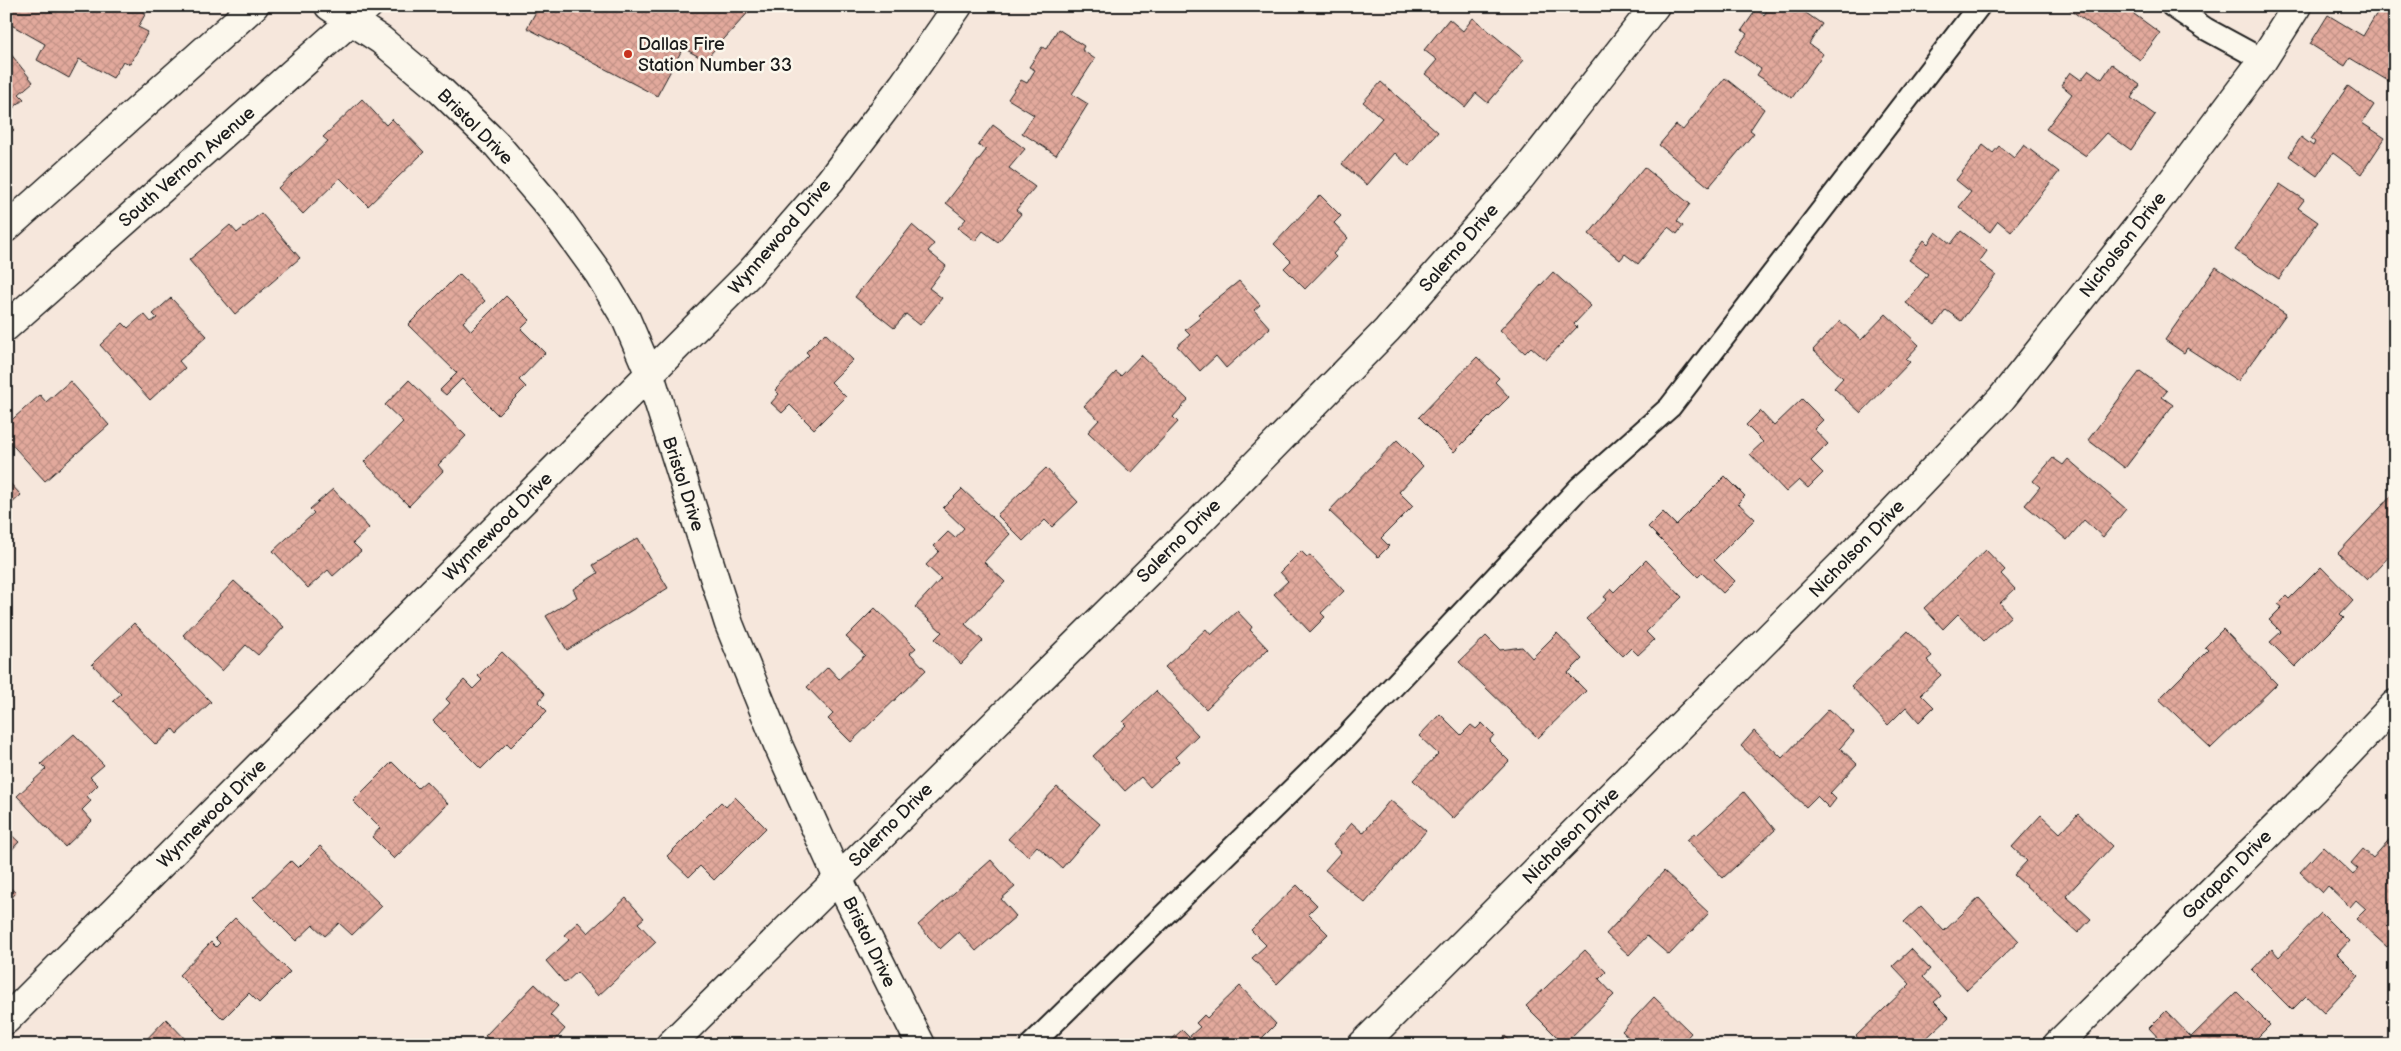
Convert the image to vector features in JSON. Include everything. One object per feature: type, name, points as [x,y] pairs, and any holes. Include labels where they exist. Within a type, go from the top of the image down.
[{"type":"street","points":[[6,228],[254,6]]},
{"type":"street","name":"Bristol Drive","points":[[329,6],[360,14],[381,40],[438,88],[497,145],[554,212],[599,274],[626,319],[650,375],[729,624],[778,745],[838,878],[921,1045]]},
{"type":"street","name":"Wynnewood Drive","points":[[6,1020],[750,273],[830,181],[903,85],[958,6]]},
{"type":"street","name":"Salerno Drive","points":[[670,1045],[1201,520],[1387,330],[1521,177],[1655,6]]},
{"type":"street","name":"Nicholson Drive","points":[[1362,1045],[1865,541],[2001,399],[2137,228],[2263,60],[2297,6]]},
{"type":"street","name":"South Vernon Avenue","points":[[6,327],[360,14]]},
{"type":"street","name":"Garapan Drive","points":[[2057,1045],[2306,797],[2395,704]]},
{"type":"lane","points":[[1031,1045],[1346,738],[1580,487],[1670,407],[1979,6]]},
{"type":"lane","points":[[2172,6],[2206,29],[2263,60]]},
{"type":"building","points":[[12,6],[66,6],[73,10],[75,6],[134,6],[146,13],[138,27],[148,32],[130,64],[123,61],[113,78],[79,59],[69,78],[37,60],[45,44],[6,22],[6,16]]},
{"type":"building","name":"Dallas Fire Station Number 33","points":[[539,6],[754,6],[705,60],[683,48],[657,96],[527,28]]},
{"type":"building","points":[[1770,6],[1806,6],[1803,11],[1822,24],[1809,44],[1823,54],[1792,98],[1757,75],[1761,69],[1735,51],[1747,34],[1742,30],[1756,10],[1764,15]]},
{"type":"building","points":[[2065,6],[2123,6],[2160,33],[2140,60]]},
{"type":"building","points":[[2381,6],[2391,9],[2395,6],[2395,85],[2350,58],[2345,66],[2310,44],[2328,15],[2363,36]]},
{"type":"building","points":[[1473,18],[1524,60],[1488,103],[1476,93],[1465,107],[1425,74],[1437,60],[1424,50],[1449,19],[1463,31]]},
{"type":"building","points":[[1058,29],[1084,46],[1082,50],[1095,59],[1072,94],[1088,104],[1056,155],[1022,133],[1034,115],[1008,99],[1021,80],[1027,83],[1035,70],[1029,67],[1042,47],[1046,49]]},
{"type":"building","points":[[6,53],[10,53],[33,82],[19,94],[24,99],[6,114]]},
{"type":"building","points":[[2112,64],[2140,85],[2131,98],[2155,115],[2131,150],[2107,133],[2086,156],[2046,129],[2072,94],[2061,85],[2070,72],[2081,80],[2089,70],[2102,79]]},
{"type":"building","points":[[1725,78],[1764,109],[1750,130],[1754,133],[1709,187],[1659,145],[1676,125],[1683,130]]},
{"type":"building","points":[[1381,82],[1438,132],[1409,166],[1395,153],[1367,185],[1342,164],[1382,118],[1363,102]]},
{"type":"building","points":[[2348,86],[2374,105],[2362,123],[2385,138],[2361,174],[2333,153],[2317,176],[2289,156],[2301,137],[2313,146],[2315,142],[2311,139]]},
{"type":"building","points":[[362,99],[386,125],[392,119],[424,152],[368,206],[340,178],[303,214],[278,188],[328,141],[323,137]]},
{"type":"building","points":[[6,121],[14,130],[6,136]]},
{"type":"building","points":[[993,125],[1025,149],[1009,168],[1035,187],[1016,210],[1021,214],[998,242],[983,231],[975,241],[958,228],[966,219],[946,203],[986,150],[978,145]]},
{"type":"building","points":[[1983,145],[1993,153],[1999,146],[2014,158],[2024,145],[2059,172],[2011,232],[1998,221],[1990,232],[1959,207],[1971,192],[1956,180]]},
{"type":"building","points":[[1644,167],[1690,204],[1677,221],[1683,226],[1677,234],[1668,227],[1638,264],[1625,254],[1620,260],[1589,234]]},
{"type":"building","points":[[2280,184],[2304,200],[2298,208],[2318,222],[2279,279],[2235,250]]},
{"type":"building","points":[[1320,195],[1341,216],[1334,223],[1348,238],[1333,254],[1336,257],[1305,289],[1284,268],[1291,261],[1274,244]]},
{"type":"building","points":[[261,213],[300,258],[235,314],[189,260],[230,225],[237,233]]},
{"type":"building","points":[[912,225],[934,244],[928,251],[946,266],[929,288],[942,298],[920,325],[906,314],[894,328],[855,297]]},
{"type":"building","points":[[1961,231],[1987,251],[1979,262],[1996,275],[1961,321],[1946,310],[1935,325],[1906,303],[1928,274],[1909,260],[1924,240],[1928,244],[1936,232],[1951,244]]},
{"type":"building","points":[[2216,267],[2286,314],[2238,381],[2187,348],[2184,353],[2165,340]]},
{"type":"building","points":[[1553,272],[1591,306],[1574,324],[1577,327],[1546,360],[1531,347],[1525,353],[1500,330]]},
{"type":"building","points":[[459,274],[485,301],[463,322],[471,331],[506,296],[530,320],[521,329],[545,353],[519,380],[526,387],[498,415],[462,379],[446,395],[440,390],[457,373],[408,325]]},
{"type":"building","points":[[1239,281],[1260,305],[1254,310],[1270,328],[1226,368],[1216,356],[1200,371],[1177,346],[1190,335],[1185,330],[1201,317],[1198,314]]},
{"type":"building","points":[[171,298],[207,336],[179,361],[185,368],[150,400],[100,345],[123,323],[128,328],[144,314],[151,322],[157,318],[153,314]]},
{"type":"building","points":[[1886,314],[1919,345],[1906,359],[1910,362],[1861,413],[1834,388],[1843,378],[1813,350],[1840,321],[1861,340]]},
{"type":"building","points":[[825,333],[853,360],[831,382],[846,397],[814,429],[790,405],[782,413],[771,403],[779,394],[775,390],[809,355],[806,352]]},
{"type":"building","points":[[1141,355],[1188,400],[1173,417],[1178,422],[1131,473],[1088,432],[1099,420],[1084,406],[1116,372],[1121,376]]},
{"type":"building","points":[[1477,357],[1499,378],[1495,382],[1509,397],[1454,452],[1419,417]]},
{"type":"building","points":[[2140,371],[2167,391],[2162,397],[2173,405],[2125,468],[2088,440]]},
{"type":"building","points":[[409,380],[466,436],[438,465],[443,471],[409,506],[364,462],[403,422],[385,405]]},
{"type":"building","points":[[70,381],[109,425],[45,481],[6,438],[6,425],[40,395],[46,402]]},
{"type":"building","points":[[1802,399],[1823,420],[1814,429],[1828,444],[1811,461],[1823,473],[1808,488],[1799,480],[1786,492],[1750,454],[1763,442],[1746,425],[1760,411],[1774,426]]},
{"type":"building","points":[[1397,440],[1423,466],[1399,492],[1413,506],[1381,538],[1389,546],[1378,557],[1329,511]]},
{"type":"building","points":[[2053,458],[2063,465],[2068,459],[2126,509],[2103,537],[2084,520],[2067,540],[2025,505],[2040,487],[2033,481]]},
{"type":"building","points":[[1046,468],[1078,502],[1052,527],[1045,520],[1023,541],[997,515]]},
{"type":"building","points":[[1725,476],[1745,496],[1738,503],[1755,519],[1714,560],[1735,581],[1723,593],[1702,573],[1698,577],[1648,527],[1663,512],[1676,525]]},
{"type":"building","points":[[6,479],[21,495],[9,506],[13,509],[6,515]]},
{"type":"building","points":[[333,489],[369,528],[353,543],[361,551],[333,576],[328,570],[308,588],[273,551],[314,513],[310,509]]},
{"type":"building","points":[[962,489],[1010,534],[984,562],[1005,582],[965,624],[983,641],[961,664],[935,639],[942,632],[915,607],[941,579],[926,565],[939,551],[934,546],[948,532],[955,538],[964,528],[943,508]]},
{"type":"building","points":[[2395,492],[2395,550],[2367,580],[2338,553]]},
{"type":"building","points":[[638,538],[668,588],[567,650],[546,616],[577,597],[573,589],[598,573],[593,565]]},
{"type":"building","points":[[1986,550],[2005,570],[2001,574],[2015,589],[2000,603],[2011,616],[1984,641],[1958,614],[1943,629],[1924,608]]},
{"type":"building","points":[[1301,551],[1307,557],[1310,555],[1344,591],[1321,613],[1325,617],[1310,632],[1274,594],[1288,581],[1280,572]]},
{"type":"building","points":[[1646,560],[1682,597],[1646,632],[1654,640],[1638,655],[1631,648],[1623,656],[1586,619],[1607,599],[1604,597],[1611,589],[1614,592]]},
{"type":"building","points":[[2321,567],[2353,600],[2340,614],[2344,618],[2295,667],[2270,642],[2281,632],[2269,620],[2282,607],[2278,604],[2286,596],[2289,599]]},
{"type":"building","points":[[234,581],[284,627],[258,655],[246,645],[222,671],[183,635]]},
{"type":"building","points":[[875,608],[916,648],[910,653],[926,670],[851,742],[828,719],[833,714],[807,687],[828,667],[839,679],[865,655],[846,637]]},
{"type":"building","points":[[1237,611],[1252,627],[1250,630],[1268,649],[1206,709],[1165,667],[1206,629],[1211,635]]},
{"type":"building","points":[[134,623],[211,702],[177,734],[173,729],[156,745],[113,701],[121,694],[92,664]]},
{"type":"building","points":[[2223,629],[2277,684],[2211,748],[2159,699],[2208,650],[2205,647]]},
{"type":"building","points":[[1908,631],[1932,656],[1927,660],[1941,675],[1921,694],[1934,707],[1919,722],[1906,707],[1888,725],[1851,686]]},
{"type":"building","points":[[1557,633],[1582,659],[1568,673],[1586,691],[1538,738],[1459,662],[1486,636],[1500,650],[1522,647],[1532,658]]},
{"type":"building","points":[[502,652],[545,694],[538,702],[547,711],[511,747],[507,743],[481,769],[433,721],[450,703],[446,699],[464,680],[473,689],[482,680],[478,676]]},
{"type":"building","points":[[1156,691],[1198,735],[1175,757],[1179,761],[1150,787],[1141,777],[1125,791],[1093,756],[1126,725],[1123,722]]},
{"type":"building","points":[[1829,709],[1854,732],[1840,748],[1857,764],[1830,793],[1836,799],[1829,808],[1817,796],[1806,807],[1741,746],[1754,731],[1782,758]]},
{"type":"building","points":[[1440,714],[1461,735],[1471,725],[1476,729],[1482,723],[1494,735],[1489,741],[1509,761],[1453,819],[1413,780],[1438,754],[1419,736]]},
{"type":"building","points":[[74,734],[104,765],[90,777],[98,785],[87,796],[91,801],[82,810],[92,821],[65,847],[17,796],[46,769],[41,764]]},
{"type":"building","points":[[392,762],[418,788],[426,781],[448,804],[394,859],[372,837],[380,828],[353,801]]},
{"type":"building","points":[[1057,787],[1100,824],[1062,868],[1037,846],[1028,856],[1008,839]]},
{"type":"building","points":[[1744,792],[1775,830],[1723,878],[1687,840],[1695,833],[1697,835]]},
{"type":"building","points":[[735,797],[766,828],[714,880],[700,866],[689,877],[667,856],[721,802],[726,807]]},
{"type":"building","points":[[1390,800],[1426,831],[1365,903],[1325,870],[1341,852],[1333,845],[1352,823],[1363,833]]},
{"type":"building","points":[[2078,814],[2112,846],[2066,896],[2091,919],[2078,933],[2014,875],[2027,861],[2012,847],[2041,815],[2060,833]]},
{"type":"building","points":[[6,830],[19,842],[6,856]]},
{"type":"building","points":[[2394,834],[2395,939],[2387,947],[2356,919],[2366,909],[2356,900],[2350,907],[2328,886],[2322,893],[2300,872],[2323,847],[2353,875],[2358,869],[2351,863],[2363,849],[2373,858]]},
{"type":"building","points":[[320,846],[382,906],[352,935],[339,923],[325,936],[313,925],[296,941],[253,898],[291,861],[298,868]]},
{"type":"building","points":[[991,860],[1015,887],[1001,899],[1016,916],[976,951],[959,932],[940,949],[918,925]]},
{"type":"building","points":[[1664,871],[1709,913],[1669,955],[1647,936],[1629,955],[1606,934]]},
{"type":"building","points":[[6,884],[16,893],[6,904]]},
{"type":"building","points":[[1297,885],[1317,905],[1308,914],[1328,934],[1277,984],[1252,958],[1266,945],[1251,930]]},
{"type":"building","points":[[626,898],[644,918],[638,923],[656,942],[598,996],[577,972],[565,983],[546,961],[569,940],[564,935],[578,922],[588,933]]},
{"type":"building","points":[[1979,898],[2019,941],[1967,990],[1904,922],[1921,906],[1944,931]]},
{"type":"building","points":[[2321,913],[2349,941],[2337,954],[2359,976],[2324,1013],[2306,996],[2292,1010],[2252,970],[2272,949],[2279,957]]},
{"type":"building","points":[[235,918],[290,972],[259,1003],[249,993],[223,1019],[179,975],[211,942],[216,947],[220,943],[215,938]]},
{"type":"building","points":[[1911,949],[1930,969],[1923,977],[1941,996],[1934,1002],[1949,1017],[1919,1045],[1865,1045],[1856,1036],[1910,984],[1893,966]]},
{"type":"building","points":[[1585,950],[1606,972],[1599,979],[1614,995],[1564,1044],[1526,1006]]},
{"type":"building","points":[[535,984],[558,1006],[550,1015],[565,1029],[551,1045],[486,1045],[490,1040],[485,1036]]},
{"type":"building","points":[[1240,986],[1276,1024],[1255,1045],[1168,1043],[1182,1030],[1189,1037],[1200,1027],[1196,1023],[1204,1015],[1207,1018]]},
{"type":"building","points":[[2237,992],[2270,1025],[2250,1045],[2165,1045],[2149,1028],[2166,1011],[2191,1037]]},
{"type":"building","points":[[1654,997],[1691,1033],[1680,1045],[1637,1045],[1622,1031]]},
{"type":"building","points":[[166,1019],[191,1045],[141,1045]]},
{"type":"building","points":[[1505,1036],[1515,1045],[1497,1045]]},
{"type":"place","name":"Dallas Fire Station Number 33","points":[[628,54]]}]
